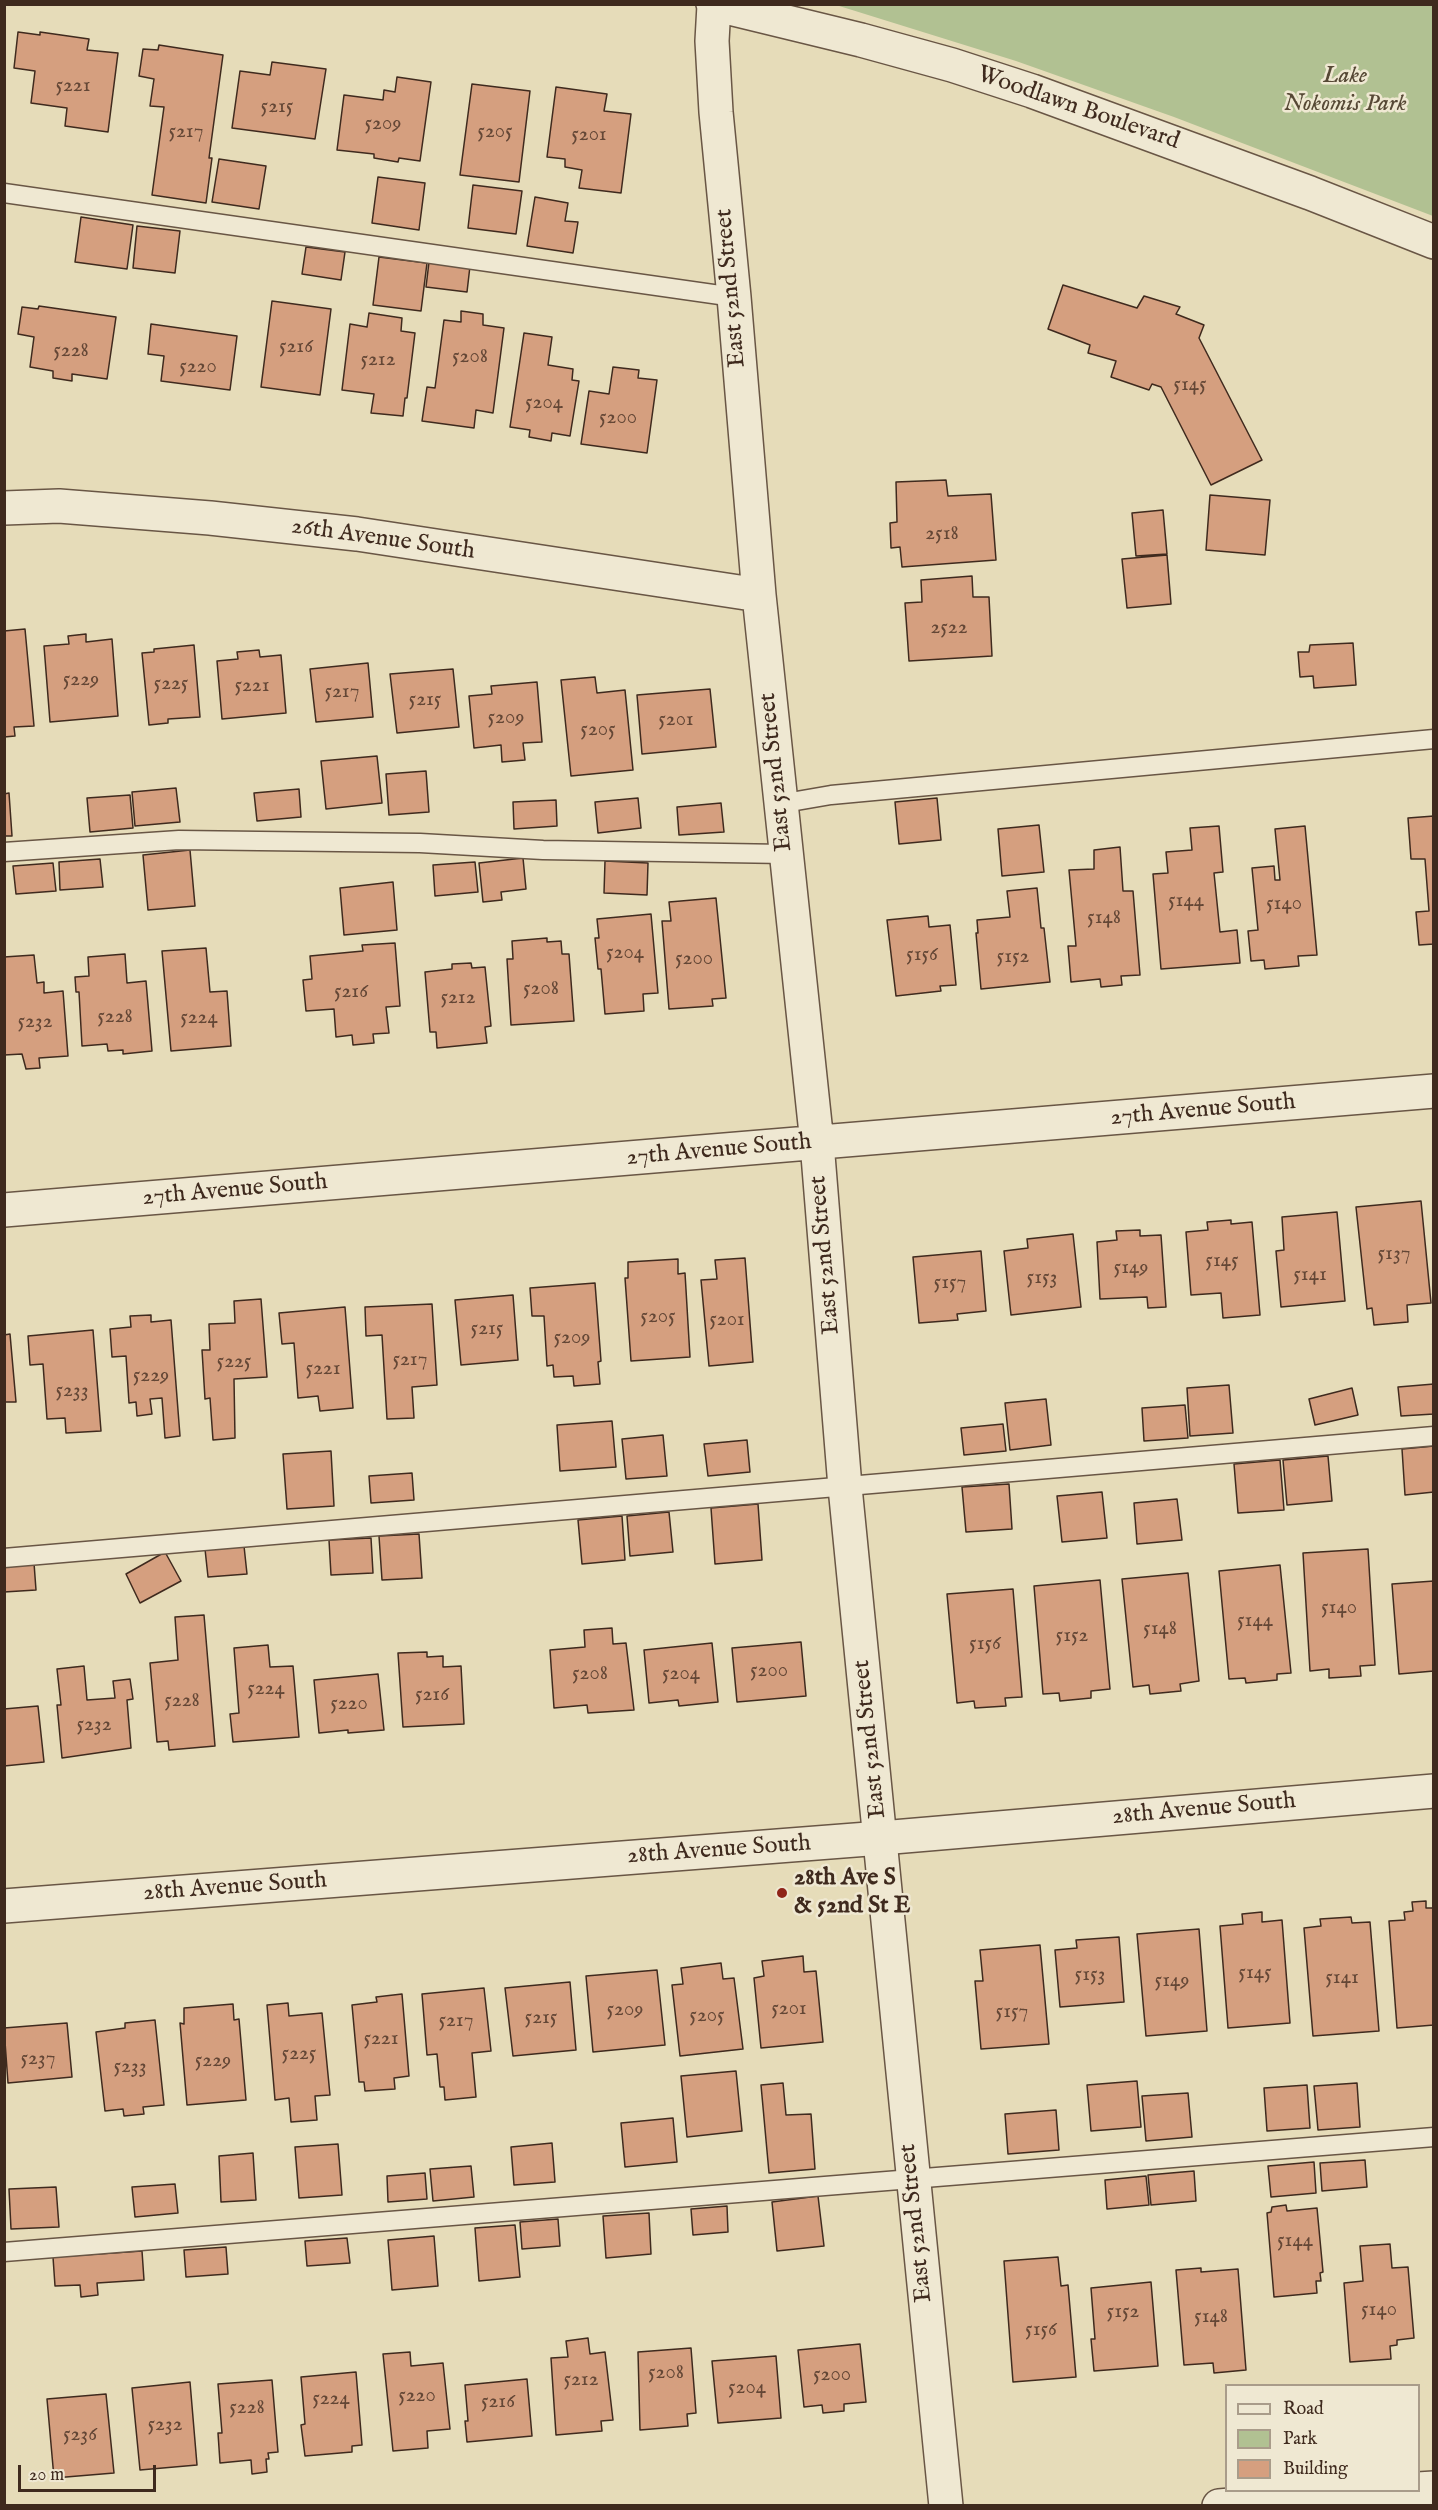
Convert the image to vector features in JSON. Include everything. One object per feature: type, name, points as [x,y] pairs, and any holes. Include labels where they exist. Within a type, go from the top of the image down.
[{"type":"street","name":"Woodlawn Boulevard","points":[[714,5],[861,39],[1009,84],[1310,193],[1434,242]]},
{"type":"street","name":"East 52nd Street","points":[[714,5],[712,41],[716,112],[759,595],[779,804],[817,1143],[845,1487],[946,2505]]},
{"type":"street","name":"26th Avenue South","points":[[4,508],[59,506],[210,518],[357,534],[759,595]]},
{"type":"street","name":"27th Avenue South","points":[[4,1210],[1434,1091]]},
{"type":"street","name":"28th Avenue South","points":[[4,1906],[880,1838],[1434,1791]]},
{"type":"street","points":[[1219,2505],[1378,2492]]},
{"type":"lane","points":[[4,193],[734,297]]},
{"type":"lane","points":[[779,804],[831,795],[1434,739]]},
{"type":"lane","points":[[4,852],[179,840],[420,843],[543,850],[785,854]]},
{"type":"lane","points":[[4,1558],[1434,1436]]},
{"type":"lane","points":[[4,2252],[1434,2137]]},
{"type":"green space","name":"Lake Nokomis Park","points":[[836,5],[1433,5],[1433,216],[1174,117],[1016,61]]},
{"type":"building","points":[[18,32],[40,35],[40,32],[89,39],[87,50],[118,53],[108,132],[65,126],[67,108],[31,103],[35,71],[14,68]]},
{"type":"building","points":[[159,45],[223,55],[209,158],[212,158],[206,203],[152,195],[164,107],[150,106],[154,79],[139,76],[143,49],[158,50]]},
{"type":"building","points":[[272,62],[326,69],[315,139],[232,128],[240,71],[270,75]]},
{"type":"building","points":[[397,77],[431,82],[420,161],[399,158],[398,162],[374,158],[374,154],[337,150],[344,95],[383,100],[384,90],[395,92]]},
{"type":"building","points":[[472,84],[530,91],[519,182],[460,175]]},
{"type":"building","points":[[556,87],[607,94],[604,111],[631,114],[621,193],[579,188],[582,170],[565,167],[565,159],[547,157]]},
{"type":"building","points":[[219,159],[266,166],[259,209],[212,202]]},
{"type":"building","points":[[378,177],[425,183],[419,230],[372,223]]},
{"type":"building","points":[[473,185],[522,191],[516,234],[468,228]]},
{"type":"building","points":[[535,197],[568,203],[565,221],[578,222],[573,253],[527,246]]},
{"type":"building","points":[[81,217],[133,225],[127,269],[75,262]]},
{"type":"building","points":[[137,226],[180,231],[175,273],[133,268]]},
{"type":"building","points":[[306,247],[345,252],[341,280],[302,274]]},
{"type":"building","points":[[379,257],[427,263],[421,311],[373,305]]},
{"type":"building","points":[[429,262],[470,266],[467,292],[426,287]]},
{"type":"building","points":[[1063,285],[1137,308],[1144,296],[1180,307],[1176,314],[1204,325],[1199,338],[1262,460],[1211,485],[1161,387],[1152,384],[1149,390],[1111,377],[1116,361],[1088,353],[1090,345],[1048,329]]},
{"type":"building","points":[[272,301],[331,309],[320,395],[261,387]]},
{"type":"building","points":[[39,306],[116,317],[107,379],[72,374],[72,381],[53,378],[53,371],[30,367],[34,337],[18,334],[22,307],[38,309]]},
{"type":"building","points":[[461,311],[483,314],[483,325],[504,328],[493,413],[476,410],[474,428],[422,421],[427,387],[435,388],[444,320],[461,322]]},
{"type":"building","points":[[369,313],[402,318],[401,331],[415,333],[403,416],[371,413],[374,394],[342,390],[350,324],[367,327]]},
{"type":"building","points":[[151,324],[237,336],[230,390],[161,381],[164,356],[148,354]]},
{"type":"building","points":[[524,333],[552,337],[548,365],[573,369],[572,380],[579,381],[570,436],[552,433],[551,441],[529,437],[530,430],[510,427]]},
{"type":"building","points":[[613,367],[639,370],[638,378],[657,380],[647,453],[581,444],[589,391],[609,394]]},
{"type":"building","points":[[946,480],[948,496],[991,494],[996,560],[902,567],[900,547],[891,548],[890,523],[897,522],[896,482]]},
{"type":"building","points":[[1210,495],[1270,500],[1265,555],[1206,550]]},
{"type":"building","points":[[1163,510],[1167,554],[1136,556],[1132,513]]},
{"type":"building","points":[[1167,555],[1171,604],[1127,608],[1122,559]]},
{"type":"building","points":[[972,576],[973,597],[989,597],[992,656],[909,661],[905,603],[922,602],[921,580]]},
{"type":"building","points":[[25,629],[34,726],[14,727],[15,736],[4,737],[4,631]]},
{"type":"building","points":[[86,634],[86,642],[112,639],[118,716],[50,722],[44,646],[69,644],[68,636]]},
{"type":"building","points":[[1353,643],[1356,685],[1314,688],[1313,676],[1300,677],[1298,652],[1309,652],[1310,645]]},
{"type":"building","points":[[194,645],[200,717],[168,719],[168,723],[149,725],[142,653],[154,652],[154,649]]},
{"type":"building","points":[[259,650],[260,657],[281,655],[286,713],[222,719],[217,661],[238,659],[237,652]]},
{"type":"building","points":[[368,663],[373,717],[316,722],[310,669]]},
{"type":"building","points":[[453,669],[459,727],[397,733],[390,674]]},
{"type":"building","points":[[595,677],[597,693],[625,690],[633,770],[571,776],[561,680]]},
{"type":"building","points":[[537,682],[542,742],[523,743],[525,760],[502,762],[501,745],[474,748],[469,696],[492,694],[491,686]]},
{"type":"building","points":[[710,689],[716,747],[642,754],[637,695]]},
{"type":"building","points":[[377,756],[382,803],[326,809],[321,761]]},
{"type":"building","points":[[426,771],[429,812],[389,815],[386,774]]},
{"type":"building","points":[[176,788],[180,822],[135,826],[132,792]]},
{"type":"building","points":[[299,789],[301,817],[257,821],[254,793]]},
{"type":"building","points":[[9,793],[12,836],[4,836],[4,794]]},
{"type":"building","points":[[130,795],[133,828],[90,832],[87,798]]},
{"type":"building","points":[[638,798],[641,828],[598,833],[595,802]]},
{"type":"building","points":[[937,798],[941,840],[899,844],[895,802]]},
{"type":"building","points":[[556,800],[557,826],[514,829],[513,802]]},
{"type":"building","points":[[721,803],[724,832],[679,835],[677,807]]},
{"type":"building","points":[[1434,816],[1434,944],[1419,945],[1416,912],[1429,911],[1425,859],[1411,859],[1408,818]]},
{"type":"building","points":[[1039,825],[1044,872],[1002,876],[998,829]]},
{"type":"building","points":[[1219,826],[1223,872],[1214,873],[1220,932],[1237,930],[1240,963],[1161,969],[1153,874],[1168,873],[1166,852],[1192,850],[1190,828]]},
{"type":"building","points":[[1305,826],[1317,955],[1298,956],[1299,966],[1265,969],[1264,960],[1251,961],[1248,931],[1258,930],[1252,868],[1274,866],[1275,880],[1280,880],[1275,829]]},
{"type":"building","points":[[1120,847],[1123,891],[1133,891],[1140,975],[1121,976],[1122,985],[1101,987],[1100,979],[1071,982],[1068,946],[1076,946],[1069,870],[1094,869],[1094,850]]},
{"type":"building","points":[[190,850],[195,906],[148,910],[143,855]]},
{"type":"building","points":[[523,858],[526,889],[501,892],[502,900],[483,902],[479,863]]},
{"type":"building","points":[[100,859],[103,887],[60,890],[59,862]]},
{"type":"building","points":[[605,861],[648,863],[647,895],[604,893]]},
{"type":"building","points":[[475,862],[478,892],[435,896],[433,865]]},
{"type":"building","points":[[53,863],[56,891],[16,894],[13,866]]},
{"type":"building","points":[[393,882],[397,930],[344,935],[340,888]]},
{"type":"building","points":[[1037,888],[1050,982],[981,989],[977,920],[1010,917],[1007,891]]},
{"type":"building","points":[[716,898],[726,998],[712,999],[713,1006],[669,1009],[662,921],[671,921],[669,902]]},
{"type":"building","points":[[651,914],[658,993],[643,994],[644,1011],[605,1014],[601,969],[598,969],[595,938],[599,938],[597,919]]},
{"type":"building","points":[[928,916],[929,927],[950,925],[956,985],[940,986],[941,991],[896,996],[887,920]]},
{"type":"building","points":[[547,938],[547,942],[561,941],[562,954],[569,954],[574,1021],[511,1025],[507,959],[513,959],[512,941]]},
{"type":"building","points":[[395,943],[400,1006],[386,1007],[389,1033],[373,1034],[374,1043],[353,1045],[352,1035],[336,1037],[334,1009],[306,1011],[303,980],[312,979],[310,956],[363,951],[362,945]]},
{"type":"building","points":[[206,948],[210,992],[227,991],[231,1046],[171,1051],[162,951]]},
{"type":"building","points":[[125,954],[127,983],[146,981],[152,1051],[123,1054],[123,1050],[108,1051],[107,1044],[82,1046],[79,992],[76,992],[75,977],[89,976],[88,957]]},
{"type":"building","points":[[34,955],[37,983],[44,982],[44,993],[63,991],[68,1056],[39,1058],[40,1068],[26,1069],[22,1054],[4,1055],[4,957]]},
{"type":"building","points":[[471,963],[472,968],[485,967],[491,1026],[485,1027],[487,1043],[437,1048],[436,1032],[430,1032],[425,972],[452,969],[452,964]]},
{"type":"building","points":[[1421,1201],[1431,1303],[1407,1305],[1408,1322],[1374,1325],[1372,1308],[1367,1309],[1356,1207]]},
{"type":"building","points":[[1337,1212],[1345,1301],[1281,1307],[1276,1251],[1284,1250],[1282,1217]]},
{"type":"building","points":[[1231,1220],[1231,1224],[1252,1222],[1260,1315],[1223,1318],[1221,1293],[1191,1295],[1186,1232],[1208,1230],[1207,1222]]},
{"type":"building","points":[[1140,1230],[1140,1236],[1161,1235],[1166,1307],[1148,1308],[1147,1297],[1100,1299],[1097,1242],[1117,1240],[1116,1231]]},
{"type":"building","points":[[1073,1234],[1081,1307],[1011,1315],[1004,1251],[1028,1248],[1027,1239]]},
{"type":"building","points":[[981,1251],[986,1311],[957,1314],[958,1320],[919,1323],[913,1257]]},
{"type":"building","points":[[745,1258],[753,1362],[709,1366],[701,1280],[717,1279],[715,1260]]},
{"type":"building","points":[[678,1259],[678,1274],[685,1273],[690,1357],[631,1361],[625,1278],[628,1278],[628,1262]]},
{"type":"building","points":[[595,1283],[601,1361],[598,1362],[600,1384],[574,1386],[573,1376],[554,1377],[553,1365],[547,1366],[544,1316],[532,1316],[530,1288]]},
{"type":"building","points":[[513,1295],[518,1360],[461,1365],[455,1300]]},
{"type":"building","points":[[261,1299],[267,1377],[234,1379],[235,1438],[213,1440],[210,1398],[205,1399],[202,1350],[210,1350],[209,1324],[235,1323],[234,1301]]},
{"type":"building","points":[[432,1304],[437,1385],[412,1387],[414,1418],[387,1419],[382,1335],[366,1336],[365,1307]]},
{"type":"building","points":[[345,1307],[353,1408],[320,1411],[318,1396],[298,1398],[294,1343],[282,1344],[279,1313]]},
{"type":"building","points":[[151,1315],[151,1322],[171,1320],[180,1436],[165,1438],[162,1398],[150,1399],[152,1414],[137,1416],[136,1402],[129,1403],[126,1356],[112,1357],[110,1329],[131,1327],[130,1316]]},
{"type":"building","points":[[93,1330],[101,1431],[66,1433],[65,1418],[47,1419],[43,1364],[30,1365],[28,1336]]},
{"type":"building","points":[[10,1334],[16,1402],[4,1402],[4,1335]]},
{"type":"building","points":[[1434,1384],[1434,1414],[1401,1416],[1398,1387]]},
{"type":"building","points":[[1229,1385],[1233,1433],[1190,1436],[1187,1388]]},
{"type":"building","points":[[1352,1388],[1358,1415],[1315,1425],[1309,1399]]},
{"type":"building","points":[[1046,1399],[1051,1445],[1010,1450],[1005,1403]]},
{"type":"building","points":[[1185,1405],[1188,1438],[1144,1441],[1142,1408]]},
{"type":"building","points":[[612,1421],[616,1467],[560,1471],[557,1425]]},
{"type":"building","points":[[1003,1424],[1006,1451],[964,1455],[961,1428]]},
{"type":"building","points":[[663,1435],[667,1476],[626,1479],[622,1439]]},
{"type":"building","points":[[747,1440],[750,1472],[708,1476],[704,1444]]},
{"type":"building","points":[[1434,1446],[1434,1492],[1405,1495],[1402,1449]]},
{"type":"building","points":[[331,1451],[334,1506],[287,1509],[283,1454]]},
{"type":"building","points":[[1328,1456],[1332,1501],[1287,1505],[1283,1460]]},
{"type":"building","points":[[1280,1460],[1284,1510],[1238,1513],[1234,1464]]},
{"type":"building","points":[[412,1473],[414,1500],[371,1503],[369,1476]]},
{"type":"building","points":[[1009,1484],[1012,1529],[966,1532],[962,1487]]},
{"type":"building","points":[[1102,1492],[1107,1538],[1062,1542],[1057,1496]]},
{"type":"building","points":[[1177,1499],[1182,1540],[1137,1544],[1134,1503]]},
{"type":"building","points":[[758,1504],[762,1560],[715,1564],[711,1508]]},
{"type":"building","points":[[669,1512],[673,1552],[630,1556],[627,1516]]},
{"type":"building","points":[[622,1516],[625,1560],[582,1564],[578,1520]]},
{"type":"building","points":[[419,1534],[422,1578],[382,1580],[379,1536]]},
{"type":"building","points":[[371,1538],[373,1573],[331,1575],[329,1540]]},
{"type":"building","points":[[244,1546],[247,1574],[208,1577],[205,1549]]},
{"type":"building","points":[[1368,1549],[1375,1665],[1360,1666],[1361,1676],[1329,1678],[1329,1669],[1310,1671],[1303,1553]]},
{"type":"building","points":[[165,1552],[181,1581],[140,1603],[126,1574]]},
{"type":"building","points":[[34,1563],[36,1590],[4,1592],[4,1566]]},
{"type":"building","points":[[1280,1565],[1291,1673],[1277,1674],[1277,1680],[1246,1683],[1245,1678],[1229,1679],[1219,1571]]},
{"type":"building","points":[[1188,1573],[1199,1681],[1180,1684],[1181,1691],[1150,1694],[1149,1685],[1133,1687],[1122,1579]]},
{"type":"building","points":[[1100,1580],[1110,1689],[1091,1691],[1091,1698],[1060,1701],[1059,1693],[1043,1694],[1034,1586]]},
{"type":"building","points":[[1434,1581],[1434,1671],[1399,1674],[1392,1584]]},
{"type":"building","points":[[1013,1589],[1022,1697],[1005,1698],[1006,1706],[975,1708],[974,1701],[957,1703],[947,1594]]},
{"type":"building","points":[[204,1615],[215,1746],[169,1750],[168,1741],[157,1742],[150,1663],[178,1660],[175,1617]]},
{"type":"building","points":[[612,1628],[613,1644],[626,1643],[634,1710],[588,1713],[587,1705],[554,1708],[550,1650],[585,1647],[584,1630]]},
{"type":"building","points":[[801,1642],[806,1696],[737,1702],[732,1648]]},
{"type":"building","points":[[712,1643],[718,1702],[679,1706],[678,1700],[649,1703],[644,1650]]},
{"type":"building","points":[[268,1645],[270,1667],[293,1666],[299,1737],[233,1742],[230,1714],[239,1713],[234,1648]]},
{"type":"building","points":[[427,1652],[427,1657],[443,1656],[443,1667],[461,1666],[464,1724],[403,1727],[398,1653]]},
{"type":"building","points":[[84,1666],[87,1700],[115,1698],[113,1681],[130,1679],[133,1699],[127,1700],[131,1748],[62,1758],[57,1705],[61,1705],[57,1669]]},
{"type":"building","points":[[378,1674],[384,1730],[319,1733],[314,1680]]},
{"type":"building","points":[[38,1706],[44,1762],[4,1766],[4,1709]]},
{"type":"building","points":[[1426,1901],[1426,1908],[1434,1908],[1434,2025],[1397,2028],[1389,1921],[1405,1920],[1404,1912],[1413,1911],[1412,1902]]},
{"type":"building","points":[[1262,1912],[1262,1922],[1282,1920],[1290,2023],[1228,2028],[1220,1926],[1243,1924],[1242,1914]]},
{"type":"building","points":[[1351,1917],[1352,1923],[1370,1922],[1379,2031],[1313,2036],[1304,1928],[1321,1926],[1320,1919]]},
{"type":"building","points":[[1199,1929],[1207,2031],[1146,2036],[1137,1934]]},
{"type":"building","points":[[1119,1937],[1124,2002],[1060,2007],[1055,1950],[1077,1948],[1076,1940]]},
{"type":"building","points":[[1040,1945],[1049,2044],[981,2049],[975,1981],[983,1981],[980,1950]]},
{"type":"building","points":[[803,1956],[804,1972],[816,1971],[823,2042],[761,2048],[754,1978],[764,1976],[762,1961]]},
{"type":"building","points":[[721,1963],[723,1979],[734,1978],[743,2049],[680,2056],[672,1985],[683,1984],[681,1968]]},
{"type":"building","points":[[657,1970],[665,2045],[593,2052],[586,1976]]},
{"type":"building","points":[[570,1982],[576,2050],[513,2056],[505,1988]]},
{"type":"building","points":[[484,1988],[491,2051],[472,2053],[476,2097],[445,2100],[444,2087],[440,2087],[437,2054],[427,2055],[422,1994]]},
{"type":"building","points":[[402,1994],[409,2076],[394,2078],[395,2089],[365,2091],[364,2082],[359,2082],[352,2005],[377,2002],[376,1997]]},
{"type":"building","points":[[288,2003],[289,2016],[322,2013],[330,2095],[315,2096],[317,2120],[291,2122],[289,2098],[275,2100],[267,2005]]},
{"type":"building","points":[[233,2004],[234,2020],[239,2019],[246,2100],[187,2105],[180,2023],[184,2024],[184,2008]]},
{"type":"building","points":[[155,2020],[164,2105],[143,2107],[144,2114],[124,2116],[123,2109],[105,2111],[96,2032],[125,2028],[125,2023]]},
{"type":"building","points":[[67,2023],[72,2077],[8,2083],[4,2028]]},
{"type":"building","points":[[736,2071],[742,2131],[687,2137],[681,2076]]},
{"type":"building","points":[[1137,2081],[1141,2127],[1091,2131],[1087,2085]]},
{"type":"building","points":[[783,2083],[786,2115],[811,2114],[815,2169],[769,2173],[761,2085]]},
{"type":"building","points":[[1357,2083],[1360,2127],[1318,2130],[1314,2086]]},
{"type":"building","points":[[1307,2085],[1310,2128],[1267,2131],[1264,2088]]},
{"type":"building","points":[[1188,2093],[1192,2137],[1146,2141],[1142,2096]]},
{"type":"building","points":[[1056,2110],[1059,2150],[1008,2154],[1005,2114]]},
{"type":"building","points":[[673,2118],[677,2162],[625,2167],[621,2123]]},
{"type":"building","points":[[552,2143],[555,2182],[514,2185],[511,2147]]},
{"type":"building","points":[[338,2144],[342,2195],[299,2198],[295,2147]]},
{"type":"building","points":[[253,2153],[256,2200],[221,2202],[219,2156]]},
{"type":"building","points":[[1365,2160],[1367,2187],[1322,2191],[1320,2163]]},
{"type":"building","points":[[1314,2162],[1316,2193],[1271,2197],[1268,2166]]},
{"type":"building","points":[[471,2166],[474,2197],[433,2201],[430,2169]]},
{"type":"building","points":[[1194,2171],[1196,2201],[1151,2205],[1148,2175]]},
{"type":"building","points":[[425,2173],[427,2199],[388,2202],[387,2176]]},
{"type":"building","points":[[1146,2176],[1149,2205],[1107,2209],[1105,2180]]},
{"type":"building","points":[[175,2184],[178,2213],[135,2217],[132,2187]]},
{"type":"building","points":[[56,2187],[59,2227],[11,2229],[9,2189]]},
{"type":"building","points":[[818,2196],[824,2246],[777,2251],[772,2202]]},
{"type":"building","points":[[1286,2205],[1287,2211],[1317,2208],[1323,2272],[1320,2273],[1321,2281],[1316,2281],[1317,2293],[1274,2297],[1267,2213],[1271,2212],[1272,2207]]},
{"type":"building","points":[[727,2206],[728,2232],[693,2235],[691,2209]]},
{"type":"building","points":[[649,2213],[651,2254],[606,2258],[603,2216]]},
{"type":"building","points":[[558,2219],[560,2246],[522,2249],[520,2222]]},
{"type":"building","points":[[515,2225],[520,2277],[479,2281],[475,2228]]},
{"type":"building","points":[[434,2236],[438,2286],[392,2290],[388,2240]]},
{"type":"building","points":[[347,2238],[350,2263],[307,2266],[305,2241]]},
{"type":"building","points":[[1390,2244],[1392,2268],[1408,2267],[1414,2338],[1397,2340],[1397,2345],[1390,2346],[1391,2359],[1350,2362],[1344,2283],[1363,2281],[1360,2246]]},
{"type":"building","points":[[226,2247],[228,2274],[186,2277],[184,2250]]},
{"type":"building","points":[[142,2251],[144,2280],[97,2283],[98,2295],[81,2297],[80,2285],[55,2286],[53,2257]]},
{"type":"building","points":[[1058,2257],[1061,2286],[1068,2285],[1076,2377],[1013,2382],[1004,2261]]},
{"type":"building","points":[[1201,2268],[1201,2272],[1238,2269],[1246,2370],[1214,2373],[1213,2363],[1184,2365],[1176,2270]]},
{"type":"building","points":[[1151,2282],[1158,2366],[1094,2371],[1091,2339],[1095,2339],[1091,2288]]},
{"type":"building","points":[[588,2338],[590,2354],[605,2352],[613,2420],[601,2421],[602,2431],[556,2435],[551,2358],[568,2357],[566,2341]]},
{"type":"building","points":[[860,2344],[866,2402],[844,2404],[844,2411],[823,2413],[822,2405],[804,2407],[798,2350]]},
{"type":"building","points":[[691,2348],[696,2413],[687,2414],[688,2426],[640,2430],[638,2352]]},
{"type":"building","points":[[410,2352],[411,2366],[443,2363],[450,2429],[427,2431],[428,2448],[393,2451],[383,2354]]},
{"type":"building","points":[[776,2356],[781,2418],[718,2423],[712,2361]]},
{"type":"building","points":[[356,2372],[362,2445],[352,2446],[352,2452],[305,2456],[301,2425],[305,2424],[301,2377]]},
{"type":"building","points":[[527,2379],[532,2436],[467,2442],[465,2385]]},
{"type":"building","points":[[272,2380],[278,2452],[268,2453],[267,2472],[252,2474],[251,2460],[220,2463],[218,2433],[222,2433],[218,2384]]},
{"type":"building","points":[[190,2382],[197,2465],[140,2470],[132,2388]]},
{"type":"building","points":[[106,2394],[114,2473],[54,2478],[47,2399]]},
{"type":"place","name":"28th Ave S & 52nd St E","points":[[782,1893]]}]
